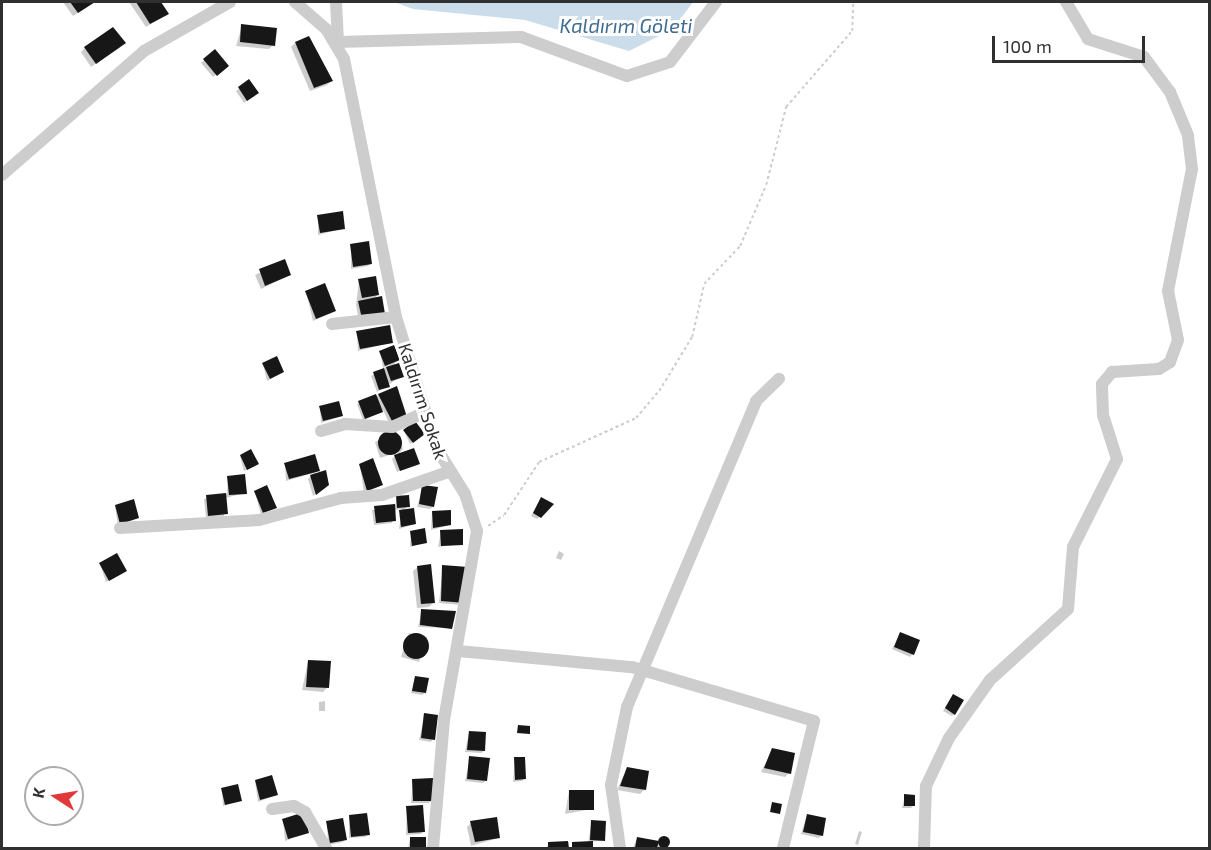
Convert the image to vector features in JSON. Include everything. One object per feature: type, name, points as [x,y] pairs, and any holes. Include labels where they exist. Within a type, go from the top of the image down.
[{"type":"street","points":[[2,175],[144,51],[230,2]]},
{"type":"street","points":[[295,2],[338,42],[521,37],[619,74],[638,76],[670,62],[716,2]]},
{"type":"street","name":"Kaldırım Sokak","points":[[336,2],[338,42],[396,317],[423,413],[448,472],[465,494],[477,531],[458,651],[444,720],[433,849]]},
{"type":"street","points":[[924,849],[926,786],[949,738],[990,680],[1068,609],[1073,547],[1117,459],[1103,415],[1102,384],[1112,372],[1159,369],[1170,362],[1178,340],[1168,291],[1192,169],[1185,126],[1144,57],[1088,39],[1066,2]]},
{"type":"street","points":[[332,324],[396,317]]},
{"type":"street","points":[[619,843],[610,804],[612,771],[641,669],[756,401],[779,378]]},
{"type":"street","points":[[321,431],[345,424],[392,427],[423,413]]},
{"type":"street","points":[[120,528],[260,520],[341,498],[382,495],[448,472]]},
{"type":"street","points":[[458,651],[641,669],[814,721],[783,849]]},
{"type":"street","points":[[272,809],[294,806],[305,812],[326,849]]},
{"type":"path","points":[[477,531],[504,515],[539,462],[636,418],[658,391],[692,337],[704,284],[740,246],[766,185],[786,107],[852,31],[853,2]]},
{"type":"water","name":"Kaldırım Göleti","points":[[394,2],[693,2],[673,29],[629,51],[525,20],[413,9]]},
{"type":"building","points":[[70,2],[95,2],[78,13]]},
{"type":"building","points":[[136,2],[161,2],[169,14],[150,24]]},
{"type":"building","points":[[241,24],[277,28],[275,46],[240,42]]},
{"type":"building","points":[[113,27],[126,43],[96,64],[84,47]]},
{"type":"building","points":[[309,36],[333,81],[314,88],[295,42]]},
{"type":"building","points":[[215,49],[229,66],[217,76],[203,59]]},
{"type":"building","points":[[249,79],[259,93],[247,101],[238,87]]},
{"type":"building","points":[[343,211],[345,229],[320,233],[317,215]]},
{"type":"building","points":[[369,241],[372,264],[353,267],[350,244]]},
{"type":"building","points":[[285,259],[291,275],[265,286],[259,269]]},
{"type":"building","points":[[376,276],[379,295],[362,298],[358,279]]},
{"type":"building","points":[[325,283],[336,311],[316,319],[305,291]]},
{"type":"building","points":[[382,296],[385,314],[362,319],[358,301]]},
{"type":"building","points":[[390,325],[393,343],[360,349],[356,331]]},
{"type":"building","points":[[394,345],[400,360],[385,366],[379,351]]},
{"type":"building","points":[[277,356],[284,372],[270,379],[262,363]]},
{"type":"building","points":[[399,363],[404,377],[391,381],[386,367]]},
{"type":"building","points":[[384,368],[390,387],[379,390],[373,372]]},
{"type":"building","points":[[397,386],[407,417],[393,423],[378,394]]},
{"type":"building","points":[[376,394],[383,412],[365,419],[358,401]]},
{"type":"building","points":[[339,401],[343,416],[323,421],[319,406]]},
{"type":"building","points":[[415,421],[425,434],[413,443],[403,430]]},
{"type":"building","points":[[390,431],[399,434],[402,443],[399,452],[390,455],[381,452],[378,443],[381,434]]},
{"type":"building","points":[[414,448],[420,464],[400,471],[394,455]]},
{"type":"building","points":[[251,449],[259,464],[247,470],[240,455]]},
{"type":"building","points":[[315,454],[320,471],[289,479],[284,463]]},
{"type":"building","points":[[373,458],[383,485],[367,491],[359,464]]},
{"type":"building","points":[[326,470],[329,485],[316,495],[310,475]]},
{"type":"building","points":[[245,474],[247,494],[229,495],[227,476]]},
{"type":"building","points":[[267,485],[277,508],[263,513],[254,491]]},
{"type":"building","points":[[422,485],[438,487],[434,507],[419,504]]},
{"type":"building","points":[[226,493],[228,514],[208,516],[206,495]]},
{"type":"building","points":[[409,495],[410,507],[397,508],[396,496]]},
{"type":"building","points":[[541,497],[554,504],[541,518],[533,513]]},
{"type":"building","points":[[134,499],[139,518],[120,524],[115,505]]},
{"type":"building","points":[[395,504],[396,521],[376,523],[374,506]]},
{"type":"building","points":[[414,508],[416,524],[401,527],[399,510]]},
{"type":"building","points":[[451,510],[451,525],[433,528],[432,511]]},
{"type":"building","points":[[425,528],[427,543],[412,546],[410,531]]},
{"type":"building","points":[[463,529],[463,545],[441,546],[440,530]]},
{"type":"building","points":[[117,553],[127,571],[109,581],[99,563]]},
{"type":"building","points":[[431,564],[435,603],[421,604],[417,566]]},
{"type":"building","points":[[442,565],[468,567],[466,603],[441,601]]},
{"type":"building","points":[[421,609],[456,611],[452,629],[420,625]]},
{"type":"building","points":[[900,632],[920,640],[914,655],[894,647]]},
{"type":"building","points":[[416,633],[425,637],[429,646],[425,655],[416,659],[407,655],[403,646],[407,637]]},
{"type":"building","points":[[308,660],[331,661],[329,688],[306,687]]},
{"type":"building","points":[[415,676],[429,678],[426,693],[412,691]]},
{"type":"building","points":[[953,694],[964,700],[955,715],[945,708]]},
{"type":"building","points":[[424,713],[438,715],[435,740],[421,738]]},
{"type":"building","points":[[518,725],[530,726],[530,734],[517,733]]},
{"type":"building","points":[[469,731],[486,732],[485,751],[467,750]]},
{"type":"building","points":[[772,748],[795,753],[791,774],[764,768]]},
{"type":"building","points":[[469,756],[490,758],[487,781],[467,779]]},
{"type":"building","points":[[514,757],[525,757],[526,779],[515,780]]},
{"type":"building","points":[[627,767],[649,771],[646,790],[620,786]]},
{"type":"building","points":[[272,775],[278,795],[260,800],[255,780]]},
{"type":"building","points":[[433,778],[434,801],[413,801],[412,779]]},
{"type":"building","points":[[238,784],[242,801],[225,805],[221,788]]},
{"type":"building","points":[[569,790],[594,790],[594,810],[569,810]]},
{"type":"building","points":[[904,794],[915,795],[915,806],[904,806]]},
{"type":"building","points":[[772,802],[782,804],[780,814],[770,812]]},
{"type":"building","points":[[423,805],[425,832],[408,833],[406,806]]},
{"type":"building","points":[[367,813],[370,835],[351,837],[349,815]]},
{"type":"building","points":[[298,814],[305,817],[309,833],[288,839],[282,819]]},
{"type":"building","points":[[807,814],[826,818],[823,836],[803,832]]},
{"type":"building","points":[[497,817],[500,838],[475,842],[470,821]]},
{"type":"building","points":[[343,818],[347,840],[330,843],[326,821]]},
{"type":"building","points":[[591,820],[606,821],[605,841],[590,840]]},
{"type":"building","points":[[666,836],[670,842],[666,848],[662,848],[658,840]]},
{"type":"building","points":[[410,837],[426,837],[426,848],[410,848]]},
{"type":"building","points":[[637,837],[659,841],[657,848],[635,848]]},
{"type":"building","points":[[568,841],[569,848],[548,848],[548,842]]},
{"type":"building","points":[[593,841],[593,848],[572,848],[572,842]]}]
